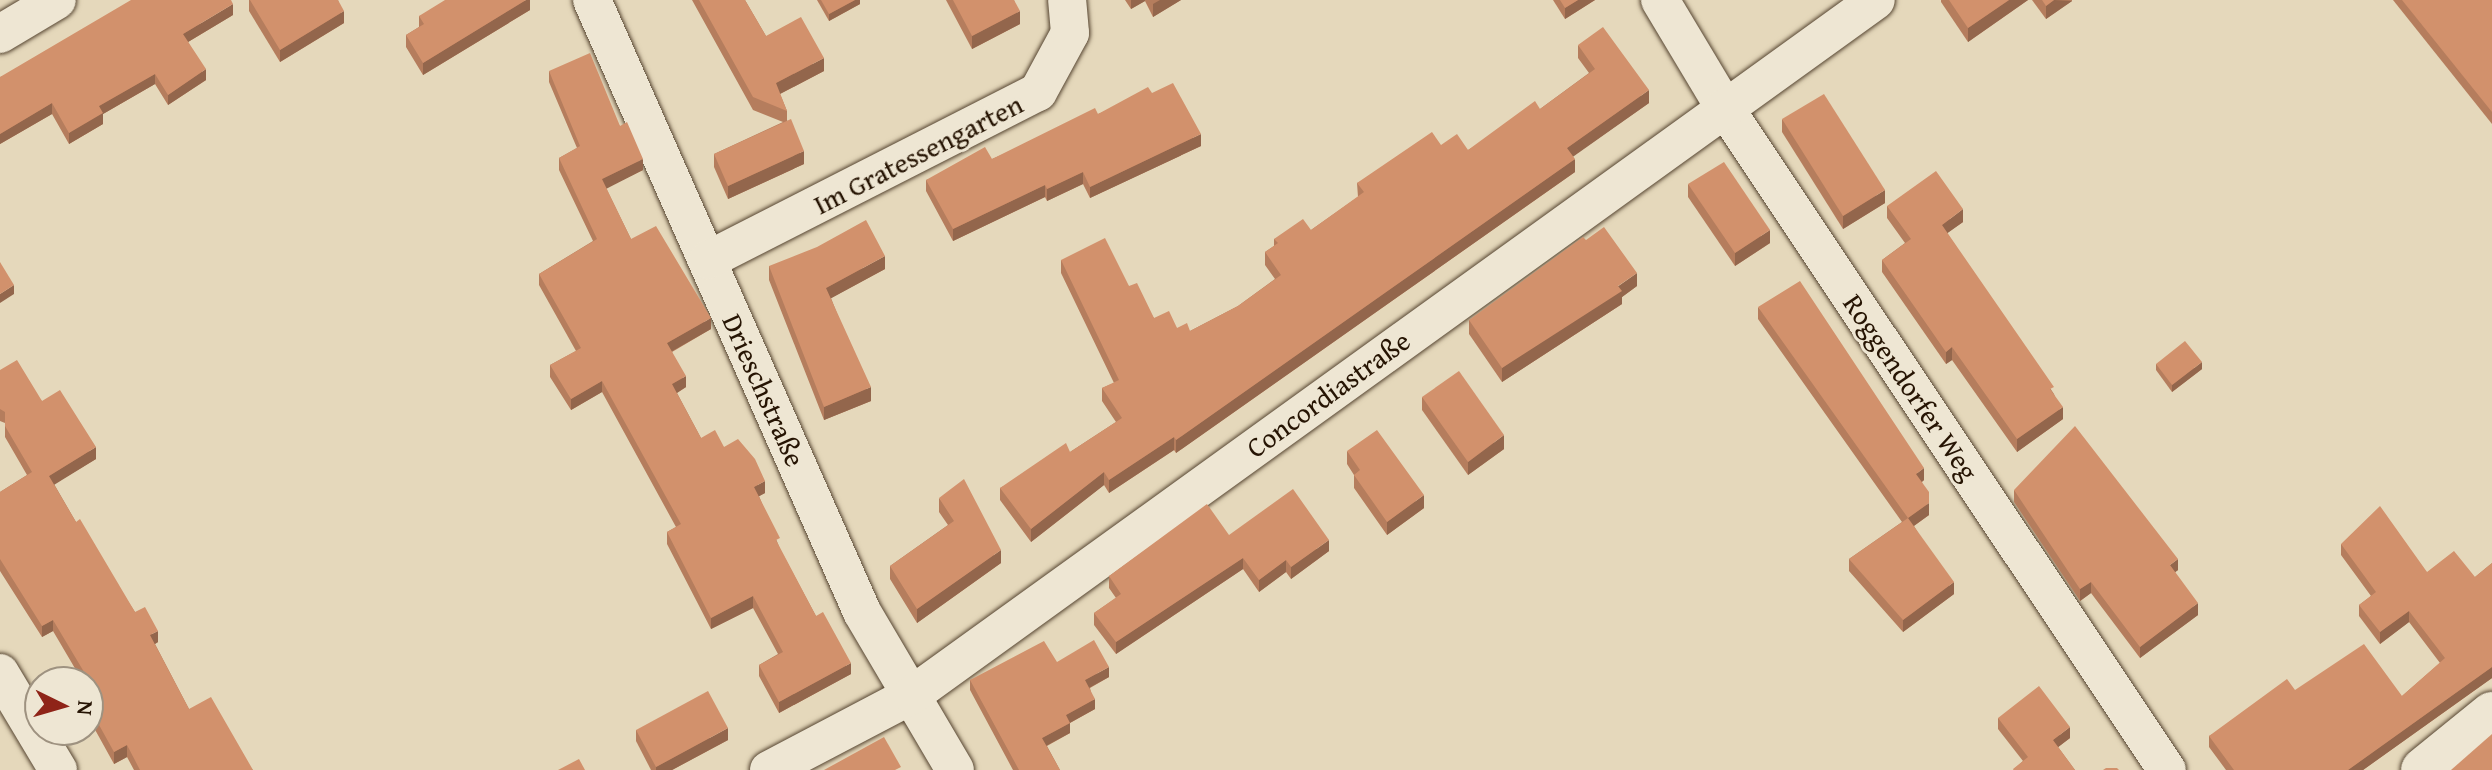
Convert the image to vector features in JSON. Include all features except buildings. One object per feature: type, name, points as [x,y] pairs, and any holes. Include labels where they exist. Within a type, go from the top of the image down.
[{"type":"main road","points":[[2423,770],[2492,714]]},
{"type":"street","points":[[0,34],[57,0]]},
{"type":"street","name":"Drieschstraße","points":[[592,0],[862,612],[955,770]]},
{"type":"street","name":"Im Gratessengarten","points":[[708,260],[1038,92],[1070,33],[1067,0]]},
{"type":"street","name":"Roggendorfer Weg","points":[[1660,0],[1724,107],[2167,770]]},
{"type":"street","name":"Concordiastraße","points":[[769,770],[912,695],[1876,0]]},
{"type":"street","points":[[0,673],[58,770]]}]
